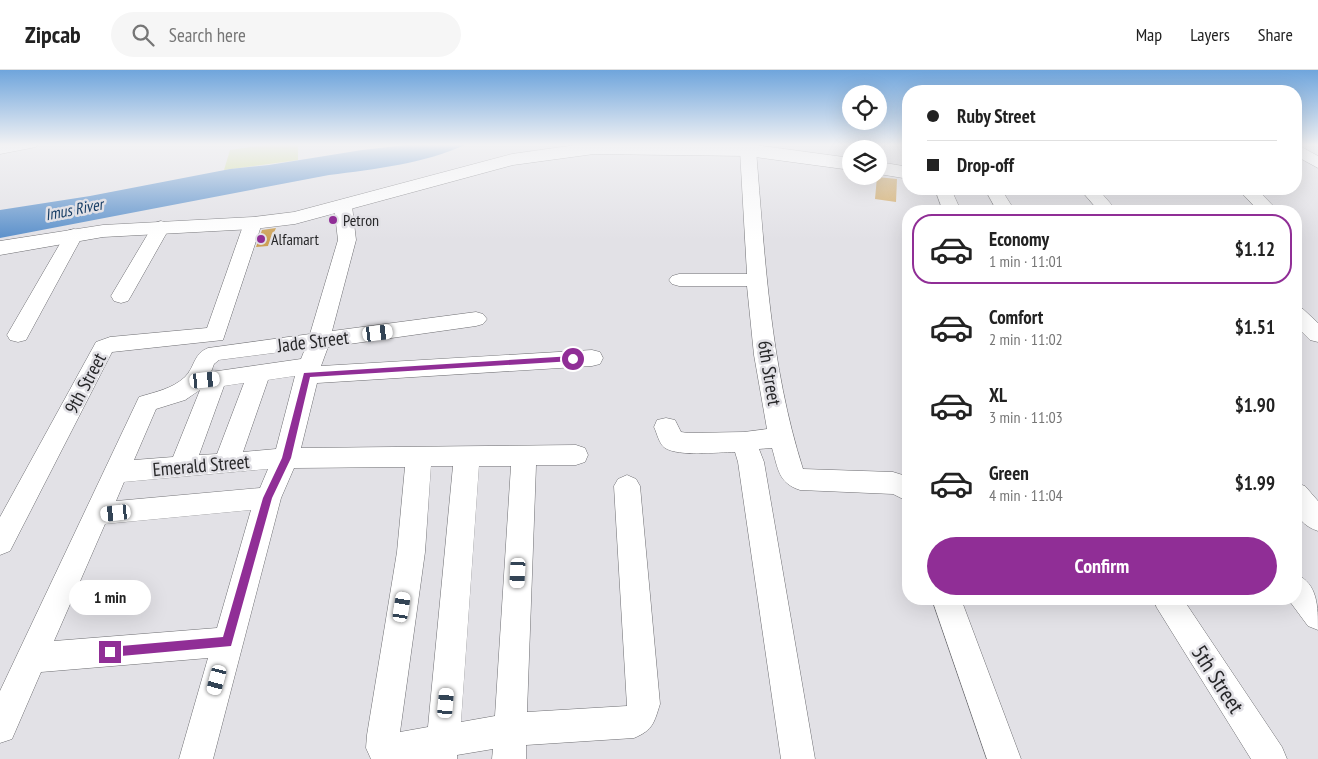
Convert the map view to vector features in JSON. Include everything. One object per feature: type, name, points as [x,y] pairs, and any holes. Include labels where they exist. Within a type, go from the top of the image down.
[{"type":"main road","points":[[0,248],[74,235],[160,227],[253,223],[295,218],[449,176]]},
{"type":"street","name":"6th Street","points":[[750,176],[766,364],[781,437],[792,473],[800,480],[893,483],[902,485]]},
{"type":"street","points":[[1094,195],[1103,205]]},
{"type":"street","points":[[1253,195],[1263,205]]},
{"type":"street","points":[[196,759],[268,498],[286,458],[308,371],[319,340],[347,240],[343,206]]},
{"type":"street","name":"9th Street","points":[[0,543],[104,347],[110,344],[215,335],[253,223]]},
{"type":"street","points":[[121,296],[160,227]]},
{"type":"street","points":[[18,336],[74,235]]},
{"type":"street","points":[[679,280],[758,280]]},
{"type":"street","name":"Jade Street","points":[[205,380],[205,359],[209,356],[476,319]]},
{"type":"street","points":[[1302,320],[1318,335]]},
{"type":"street","points":[[0,727],[146,403],[179,392],[205,380],[259,374],[592,358]]},
{"type":"street","points":[[226,464],[259,374]]},
{"type":"street","points":[[182,467],[205,380]]},
{"type":"street","points":[[666,427],[671,438],[681,442],[744,442],[781,437]]},
{"type":"street","points":[[744,442],[751,462],[798,759]]},
{"type":"street","name":"Emerald Street","points":[[116,472],[286,458],[576,454]]},
{"type":"street","points":[[442,750],[467,455]]},
{"type":"street","points":[[509,745],[524,455]]},
{"type":"street","points":[[419,456],[411,552],[383,735],[383,748],[389,750],[442,750],[509,745],[634,722],[643,710],[627,486]]},
{"type":"street","points":[[1302,492],[1318,490]]},
{"type":"street","points":[[97,514],[268,498]]},
{"type":"street","points":[[1302,500],[1318,520]]},
{"type":"street","points":[[1302,595],[1318,616]]},
{"type":"street","points":[[949,605],[1004,759]]},
{"type":"street","name":"5th Street","points":[[1171,605],[1270,759]]},
{"type":"street","points":[[31,658],[227,642]]},
{"type":"water","name":"Imus River","points":[[193,176],[323,176],[0,238],[0,210],[90,196]]},
{"type":"building","points":[[887,178],[897,179],[896,202],[875,199],[876,185],[887,185]]},
{"type":"building","name":"Alfamart","points":[[276,228],[268,246],[256,247],[262,230]]},
{"type":"place","name":"Petron","points":[[333,220]]},
{"type":"place","name":"Alfamart","points":[[261,239]]},
{"type":"route","points":[[110,652],[227,642],[268,498],[286,458],[307,375],[573,359]]}]
